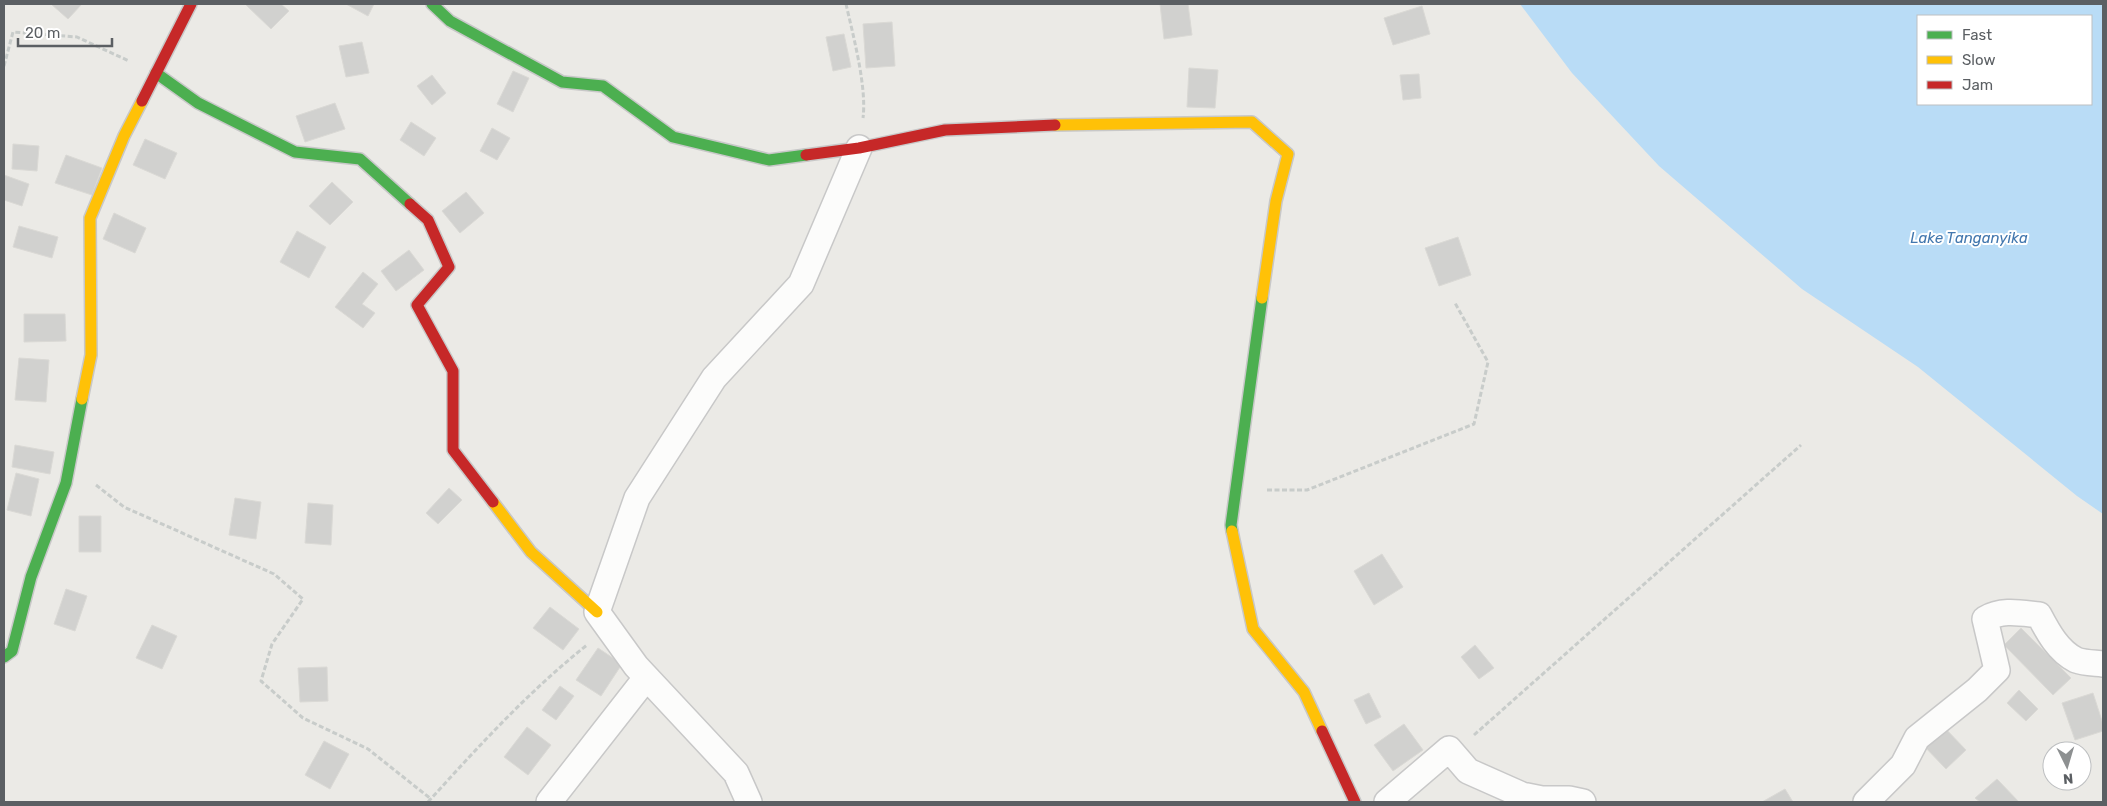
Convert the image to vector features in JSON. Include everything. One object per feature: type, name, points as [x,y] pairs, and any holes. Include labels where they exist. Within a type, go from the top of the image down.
[{"type":"street","points":[[4,657],[12,651],[31,577],[66,483],[92,355],[89,263],[90,218],[124,136],[191,4]]},
{"type":"street","points":[[432,4],[450,21],[562,82],[603,86],[673,137],[769,160],[860,148],[945,130],[1110,123],[1252,122],[1274,141],[1288,154],[1276,201],[1231,525],[1253,629],[1304,692],[1355,802]]},
{"type":"street","points":[[156,73],[198,103],[295,152],[360,158],[428,220],[448,267],[417,305],[453,371],[454,450],[531,552],[603,620],[646,678],[736,773],[749,802]]},
{"type":"street","points":[[603,620],[637,498],[714,378],[800,284],[860,148]]},
{"type":"street","points":[[1866,802],[1903,765],[1917,738],[1977,690],[1997,670],[1985,619],[1994,614],[2015,612],[2038,615],[2053,640],[2064,651],[2077,660],[2103,664]]},
{"type":"street","points":[[549,802],[646,678]]},
{"type":"street","points":[[1387,802],[1449,749],[1468,771],[1522,796],[1542,800],[1569,799],[1583,802]]},
{"type":"path","points":[[846,4],[856,46],[865,107],[860,148]]},
{"type":"path","points":[[4,66],[13,32],[77,38],[156,73]]},
{"type":"path","points":[[1236,490],[1307,490],[1474,424],[1488,362],[1456,303]]},
{"type":"path","points":[[1453,753],[1801,445]]},
{"type":"path","points":[[70,465],[124,507],[274,574],[303,599],[272,644],[261,680],[303,718],[368,749],[430,801],[488,736],[560,666],[603,620]]},
{"type":"water","name":"Lake Tanganyika","points":[[1520,4],[2103,4],[2103,514],[2077,496],[1918,367],[1802,289],[1659,166],[1572,73]]},
{"type":"building","points":[[51,4],[82,4],[68,19]]},
{"type":"building","points":[[247,4],[281,4],[289,11],[271,29]]},
{"type":"building","points":[[346,4],[374,4],[368,16]]},
{"type":"building","points":[[1160,4],[1188,4],[1192,35],[1164,39]]},
{"type":"building","points":[[1422,6],[1430,34],[1393,45],[1384,18]]},
{"type":"building","points":[[892,22],[895,66],[866,68],[863,24]]},
{"type":"building","points":[[844,34],[851,67],[833,71],[826,37]]},
{"type":"building","points":[[362,42],[369,73],[346,77],[339,46]]},
{"type":"building","points":[[1189,68],[1218,70],[1215,108],[1187,107]]},
{"type":"building","points":[[513,71],[529,78],[513,112],[497,104]]},
{"type":"building","points":[[1419,74],[1421,98],[1403,100],[1400,75]]},
{"type":"building","points":[[432,75],[446,93],[432,105],[417,86]]},
{"type":"building","points":[[335,103],[345,129],[305,142],[296,116]]},
{"type":"building","points":[[411,122],[436,138],[424,156],[400,140]]},
{"type":"building","points":[[492,128],[510,138],[497,160],[480,151]]},
{"type":"building","points":[[145,139],[177,153],[165,179],[133,165]]},
{"type":"building","points":[[13,144],[39,146],[37,171],[12,169]]},
{"type":"building","points":[[66,155],[102,168],[92,195],[55,183]]},
{"type":"building","points":[[4,175],[29,184],[22,206],[4,200]]},
{"type":"building","points":[[332,182],[353,202],[330,225],[309,206]]},
{"type":"building","points":[[466,192],[484,213],[460,233],[442,211]]},
{"type":"building","points":[[114,213],[146,228],[135,253],[103,239]]},
{"type":"building","points":[[19,226],[58,237],[52,258],[13,247]]},
{"type":"building","points":[[297,231],[326,247],[309,278],[280,262]]},
{"type":"building","points":[[1458,237],[1471,275],[1439,286],[1425,248]]},
{"type":"building","points":[[409,250],[424,270],[396,291],[381,271]]},
{"type":"building","points":[[363,272],[378,284],[362,304],[375,313],[363,328],[335,307]]},
{"type":"building","points":[[24,314],[65,314],[66,341],[24,342]]},
{"type":"building","points":[[19,358],[49,360],[46,402],[15,400]]},
{"type":"building","points":[[15,445],[54,452],[50,474],[12,467]]},
{"type":"building","points":[[16,473],[39,479],[31,516],[7,510]]},
{"type":"building","points":[[449,488],[462,500],[438,524],[426,513]]},
{"type":"building","points":[[235,498],[261,502],[256,539],[229,535]]},
{"type":"building","points":[[308,503],[333,505],[331,545],[305,543]]},
{"type":"building","points":[[79,516],[101,516],[101,552],[79,552]]},
{"type":"building","points":[[1382,554],[1403,587],[1374,605],[1354,571]]},
{"type":"building","points":[[66,589],[87,596],[75,631],[54,624]]},
{"type":"building","points":[[550,607],[579,629],[563,650],[533,628]]},
{"type":"building","points":[[152,625],[177,636],[162,669],[136,658]]},
{"type":"building","points":[[2021,628],[2071,678],[2053,695],[2004,645]]},
{"type":"building","points":[[1475,645],[1494,668],[1479,679],[1461,657]]},
{"type":"building","points":[[598,648],[622,664],[601,696],[576,680]]},
{"type":"building","points":[[327,667],[328,701],[300,702],[298,668]]},
{"type":"building","points":[[560,686],[574,696],[556,720],[542,710]]},
{"type":"building","points":[[2019,690],[2038,709],[2026,721],[2007,703]]},
{"type":"building","points":[[1369,693],[1381,717],[1366,724],[1354,700]]},
{"type":"building","points":[[2093,693],[2103,724],[2103,731],[2075,740],[2062,703]]},
{"type":"building","points":[[1404,724],[1423,750],[1393,771],[1374,745]]},
{"type":"building","points":[[1942,725],[1966,750],[1946,769],[1922,744]]},
{"type":"building","points":[[527,727],[551,745],[528,775],[504,757]]},
{"type":"building","points":[[324,741],[349,754],[330,789],[305,775]]},
{"type":"building","points":[[1997,779],[2019,802],[1980,802],[1975,798]]},
{"type":"building","points":[[1785,789],[1793,802],[1762,802]]},
{"type":"traffic: fast","points":[[432,4],[450,21],[562,82],[603,86],[673,137],[769,160],[806,155]]},
{"type":"traffic: fast","points":[[156,73],[198,103],[295,152],[360,159],[410,204]]},
{"type":"traffic: fast","points":[[1232,531],[1231,525],[1262,298]]},
{"type":"traffic: fast","points":[[4,657],[12,651],[31,577],[66,483],[82,399]]},
{"type":"traffic: slow","points":[[82,399],[91,355],[90,218],[124,136],[142,101]]},
{"type":"traffic: slow","points":[[1055,125],[1252,122],[1288,154],[1276,201],[1262,298]]},
{"type":"traffic: slow","points":[[493,502],[531,552],[597,612]]},
{"type":"traffic: slow","points":[[1232,531],[1253,629],[1304,692],[1322,731]]},
{"type":"traffic: jam","points":[[142,101],[191,4]]},
{"type":"traffic: jam","points":[[806,155],[859,148],[945,130],[1055,125]]},
{"type":"traffic: jam","points":[[410,204],[428,220],[449,267],[417,305],[453,371],[453,450],[493,502]]},
{"type":"traffic: jam","points":[[1322,731],[1355,802]]}]
